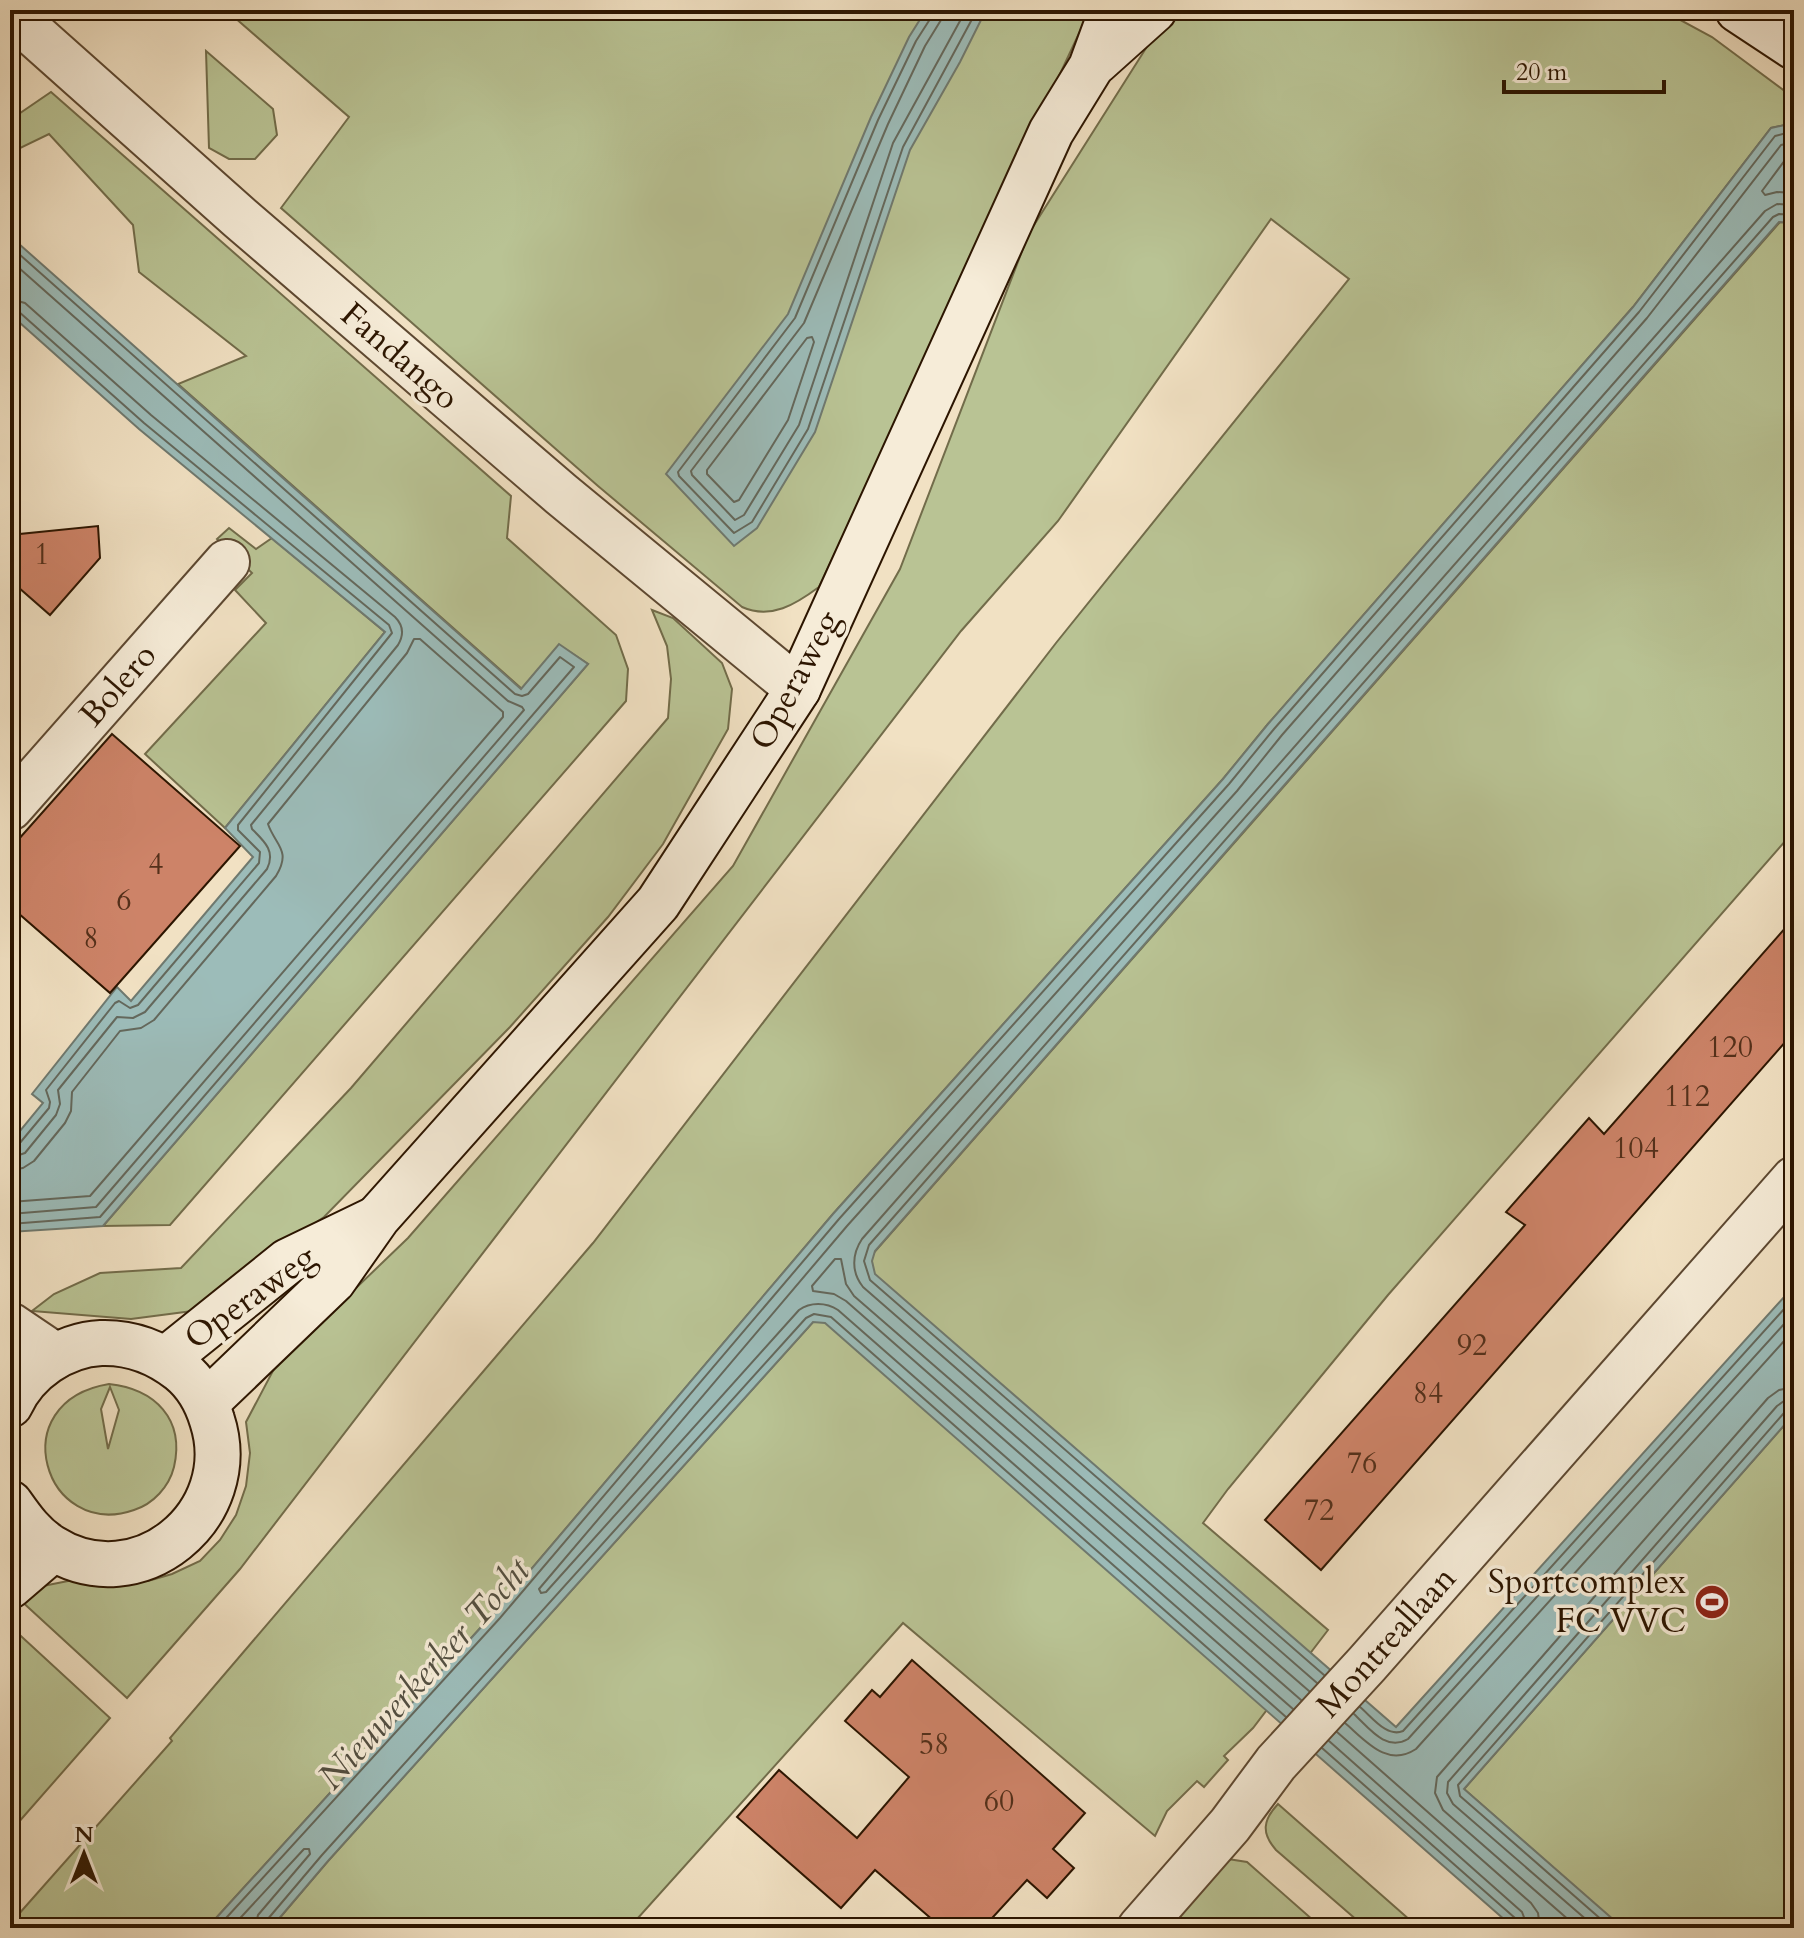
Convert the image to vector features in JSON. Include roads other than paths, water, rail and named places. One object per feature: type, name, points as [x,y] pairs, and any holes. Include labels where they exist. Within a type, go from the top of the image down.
[{"type":"main road","name":"Operaweg","points":[[207,1402],[333,1281],[378,1217],[658,903],[798,689],[1051,132],[1091,67],[1112,10]]},
{"type":"main road","name":"Operaweg","points":[[1091,67],[1154,10]]},
{"type":"main road","points":[[1738,10],[1794,47]]},
{"type":"main road","name":"Fandango","points":[[10,13],[240,218],[561,494],[798,689]]},
{"type":"main road","name":"Bolero","points":[[10,808],[227,562]]},
{"type":"main road","name":"Montreallaan","points":[[1140,1928],[1230,1825],[1276,1763],[1794,1179]]},
{"type":"main road","name":"Operaweg","points":[[166,1359],[288,1261],[378,1217]]},
{"type":"main road","points":[[10,1325],[56,1356]]},
{"type":"main road","points":[[10,1503],[28,1529],[53,1549],[86,1561],[121,1563],[141,1559],[173,1544],[206,1505],[218,1472],[218,1436],[207,1402],[189,1377],[166,1359],[131,1345],[92,1343],[56,1356],[40,1366],[12,1396]]},
{"type":"main road","points":[[10,1586],[53,1549]]},
{"type":"water","points":[[926,10],[986,10],[910,150],[815,432],[757,528],[734,546],[666,474],[788,314],[871,117],[909,37]]},
{"type":"water","points":[[1794,123],[1794,223],[1779,222],[875,1251],[872,1261],[875,1274],[1396,1727],[1794,1286],[1794,1414],[1464,1789],[1623,1928],[1514,1928],[825,1323],[813,1322],[271,1928],[207,1928],[494,1613],[833,1214],[1223,779],[1633,307],[1771,128]]},
{"type":"water","points":[[10,236],[521,689],[559,644],[588,664],[103,1226],[10,1232],[10,1143],[43,1103],[32,1094],[117,987],[131,1001],[253,857],[225,828],[385,632],[139,429],[10,314]]},
{"type":"place","name":"Sportcomplex FC VVC","points":[[1712,1602]]},
{"type":"water label","name":"Nieuwerkerker Tocht","points":[[424,1674]]}]
